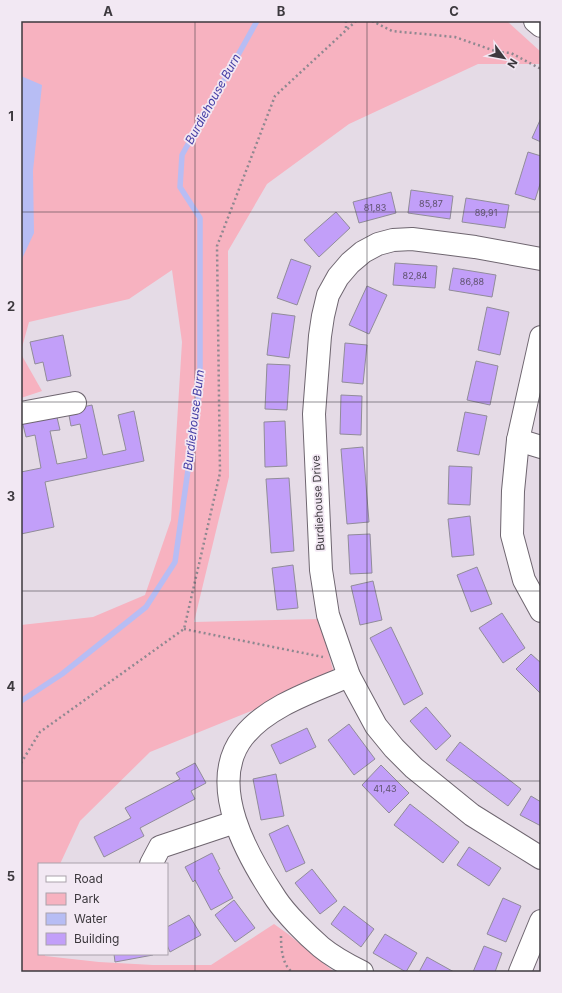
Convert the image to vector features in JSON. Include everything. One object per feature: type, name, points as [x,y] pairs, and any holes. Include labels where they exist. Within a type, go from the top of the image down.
[{"type":"street","points":[[535,21],[541,26]]},
{"type":"street","name":"Burdiehouse Drive","points":[[541,259],[412,239],[393,240],[378,244],[363,252],[350,263],[338,277],[328,295],[320,336],[314,414],[320,570],[328,615],[347,669],[376,726],[394,748],[414,768],[472,816],[541,858]]},
{"type":"street","points":[[541,337],[518,440],[513,491],[512,535],[524,580],[541,612]]},
{"type":"street","points":[[21,413],[75,403]]},
{"type":"street","points":[[518,440],[541,447]]},
{"type":"street","points":[[347,669],[254,724],[242,738],[234,751],[229,771],[228,787],[235,822],[250,854],[276,900],[301,928],[322,948],[346,964],[362,972]]},
{"type":"street","points":[[152,863],[160,847],[235,822]]},
{"type":"street","points":[[520,972],[541,921]]},
{"type":"path","points":[[346,21],[346,30]]},
{"type":"path","points":[[21,763],[40,732],[184,629],[220,473],[216,246],[275,96],[356,21]]},
{"type":"path","points":[[372,21],[392,31],[455,37],[498,52],[511,53],[541,69]]},
{"type":"path","points":[[184,629],[347,669]]},
{"type":"path","points":[[287,912],[280,936],[282,954],[288,969],[292,972]]},
{"type":"green space","points":[[21,21],[507,21],[541,52],[541,64],[478,64],[349,124],[267,184],[228,251],[229,477],[194,622],[319,619],[335,677],[150,752],[80,821],[60,863],[38,863],[38,955],[99,962],[153,965],[211,965],[274,924],[334,972],[21,972],[21,625],[93,617],[145,595],[171,520],[182,342],[172,270],[129,299],[29,322],[21,351]]},
{"type":"green space","points":[[21,354],[42,391],[21,398]]},
{"type":"water","points":[[21,76],[42,85],[33,171],[34,233],[21,261]]},
{"type":"building","points":[[541,118],[541,142],[532,138]]},
{"type":"building","points":[[528,152],[541,156],[541,181],[535,200],[515,194]]},
{"type":"building","points":[[411,190],[453,196],[450,219],[408,213]]},
{"type":"building","points":[[391,192],[396,213],[359,223],[353,202]]},
{"type":"building","points":[[466,198],[509,205],[505,228],[462,222]]},
{"type":"building","points":[[336,212],[350,228],[319,257],[304,240]]},
{"type":"building","points":[[291,259],[311,266],[297,305],[277,298]]},
{"type":"building","points":[[395,263],[437,266],[435,288],[393,285]]},
{"type":"building","points":[[453,268],[496,275],[492,297],[449,290]]},
{"type":"building","points":[[367,286],[387,295],[369,334],[349,325]]},
{"type":"building","points":[[487,307],[509,312],[500,355],[478,350]]},
{"type":"building","points":[[272,313],[295,316],[289,358],[267,355]]},
{"type":"building","points":[[63,335],[71,376],[47,381],[43,362],[35,364],[30,342]]},
{"type":"building","points":[[345,343],[367,345],[363,384],[342,382]]},
{"type":"building","points":[[476,361],[498,366],[490,405],[467,400]]},
{"type":"building","points":[[267,364],[290,365],[287,410],[265,409]]},
{"type":"building","points":[[341,395],[362,396],[361,435],[340,434]]},
{"type":"building","points":[[92,405],[103,455],[126,450],[118,415],[134,411],[144,461],[45,482],[54,527],[21,534],[21,472],[41,468],[35,435],[26,437],[22,421],[56,413],[60,430],[50,431],[57,464],[87,458],[80,424],[71,426],[68,410]]},
{"type":"building","points":[[465,412],[487,416],[479,455],[457,451]]},
{"type":"building","points":[[285,421],[287,466],[265,467],[264,422]]},
{"type":"building","points":[[363,447],[369,522],[347,524],[341,449]]},
{"type":"building","points":[[449,466],[472,467],[470,505],[448,504]]},
{"type":"building","points":[[289,478],[294,551],[271,553],[266,479]]},
{"type":"building","points":[[470,516],[474,555],[452,557],[448,519]]},
{"type":"building","points":[[370,534],[372,573],[350,574],[348,535]]},
{"type":"building","points":[[293,565],[298,608],[277,610],[272,568]]},
{"type":"building","points":[[477,567],[492,604],[471,612],[457,575]]},
{"type":"building","points":[[373,581],[382,620],[360,625],[351,586]]},
{"type":"building","points":[[502,613],[525,648],[503,663],[479,628]]},
{"type":"building","points":[[391,627],[423,694],[404,705],[370,638]]},
{"type":"building","points":[[531,654],[541,663],[541,694],[516,669]]},
{"type":"building","points":[[426,707],[451,736],[436,750],[410,721]]},
{"type":"building","points":[[349,724],[375,759],[354,775],[328,740]]},
{"type":"building","points":[[307,728],[316,747],[280,764],[271,745]]},
{"type":"building","points":[[460,742],[521,789],[508,806],[446,760]]},
{"type":"building","points":[[195,763],[206,783],[191,791],[195,799],[140,828],[144,836],[104,857],[94,837],[131,818],[125,808],[180,779],[176,773]]},
{"type":"building","points":[[381,765],[409,793],[389,813],[362,785]]},
{"type":"building","points":[[276,774],[284,816],[261,820],[253,779]]},
{"type":"building","points":[[531,796],[541,802],[541,826],[520,815]]},
{"type":"building","points":[[410,804],[459,842],[443,863],[394,825]]},
{"type":"building","points":[[288,825],[305,863],[286,872],[269,834]]},
{"type":"building","points":[[469,847],[501,868],[489,886],[457,865]]},
{"type":"building","points":[[212,853],[220,869],[218,870],[233,898],[211,910],[195,880],[193,882],[185,867]]},
{"type":"building","points":[[312,869],[337,901],[320,914],[295,883]]},
{"type":"building","points":[[503,898],[521,906],[506,942],[487,934]]},
{"type":"building","points":[[234,900],[255,928],[235,942],[215,915]]},
{"type":"building","points":[[344,906],[374,929],[361,947],[331,924]]},
{"type":"building","points":[[189,915],[201,935],[170,952],[168,947],[168,926]]},
{"type":"building","points":[[385,934],[417,953],[406,972],[373,953]]},
{"type":"building","points":[[484,946],[502,953],[495,972],[473,972]]},
{"type":"building","points":[[114,955],[153,955],[115,962]]},
{"type":"building","points":[[427,957],[454,972],[419,972]]},
{"type":"waterway","name":"Burdiehouse Burn","points":[[21,701],[62,674],[146,607],[175,562],[200,385],[200,218],[180,187],[182,155],[257,21]]}]
